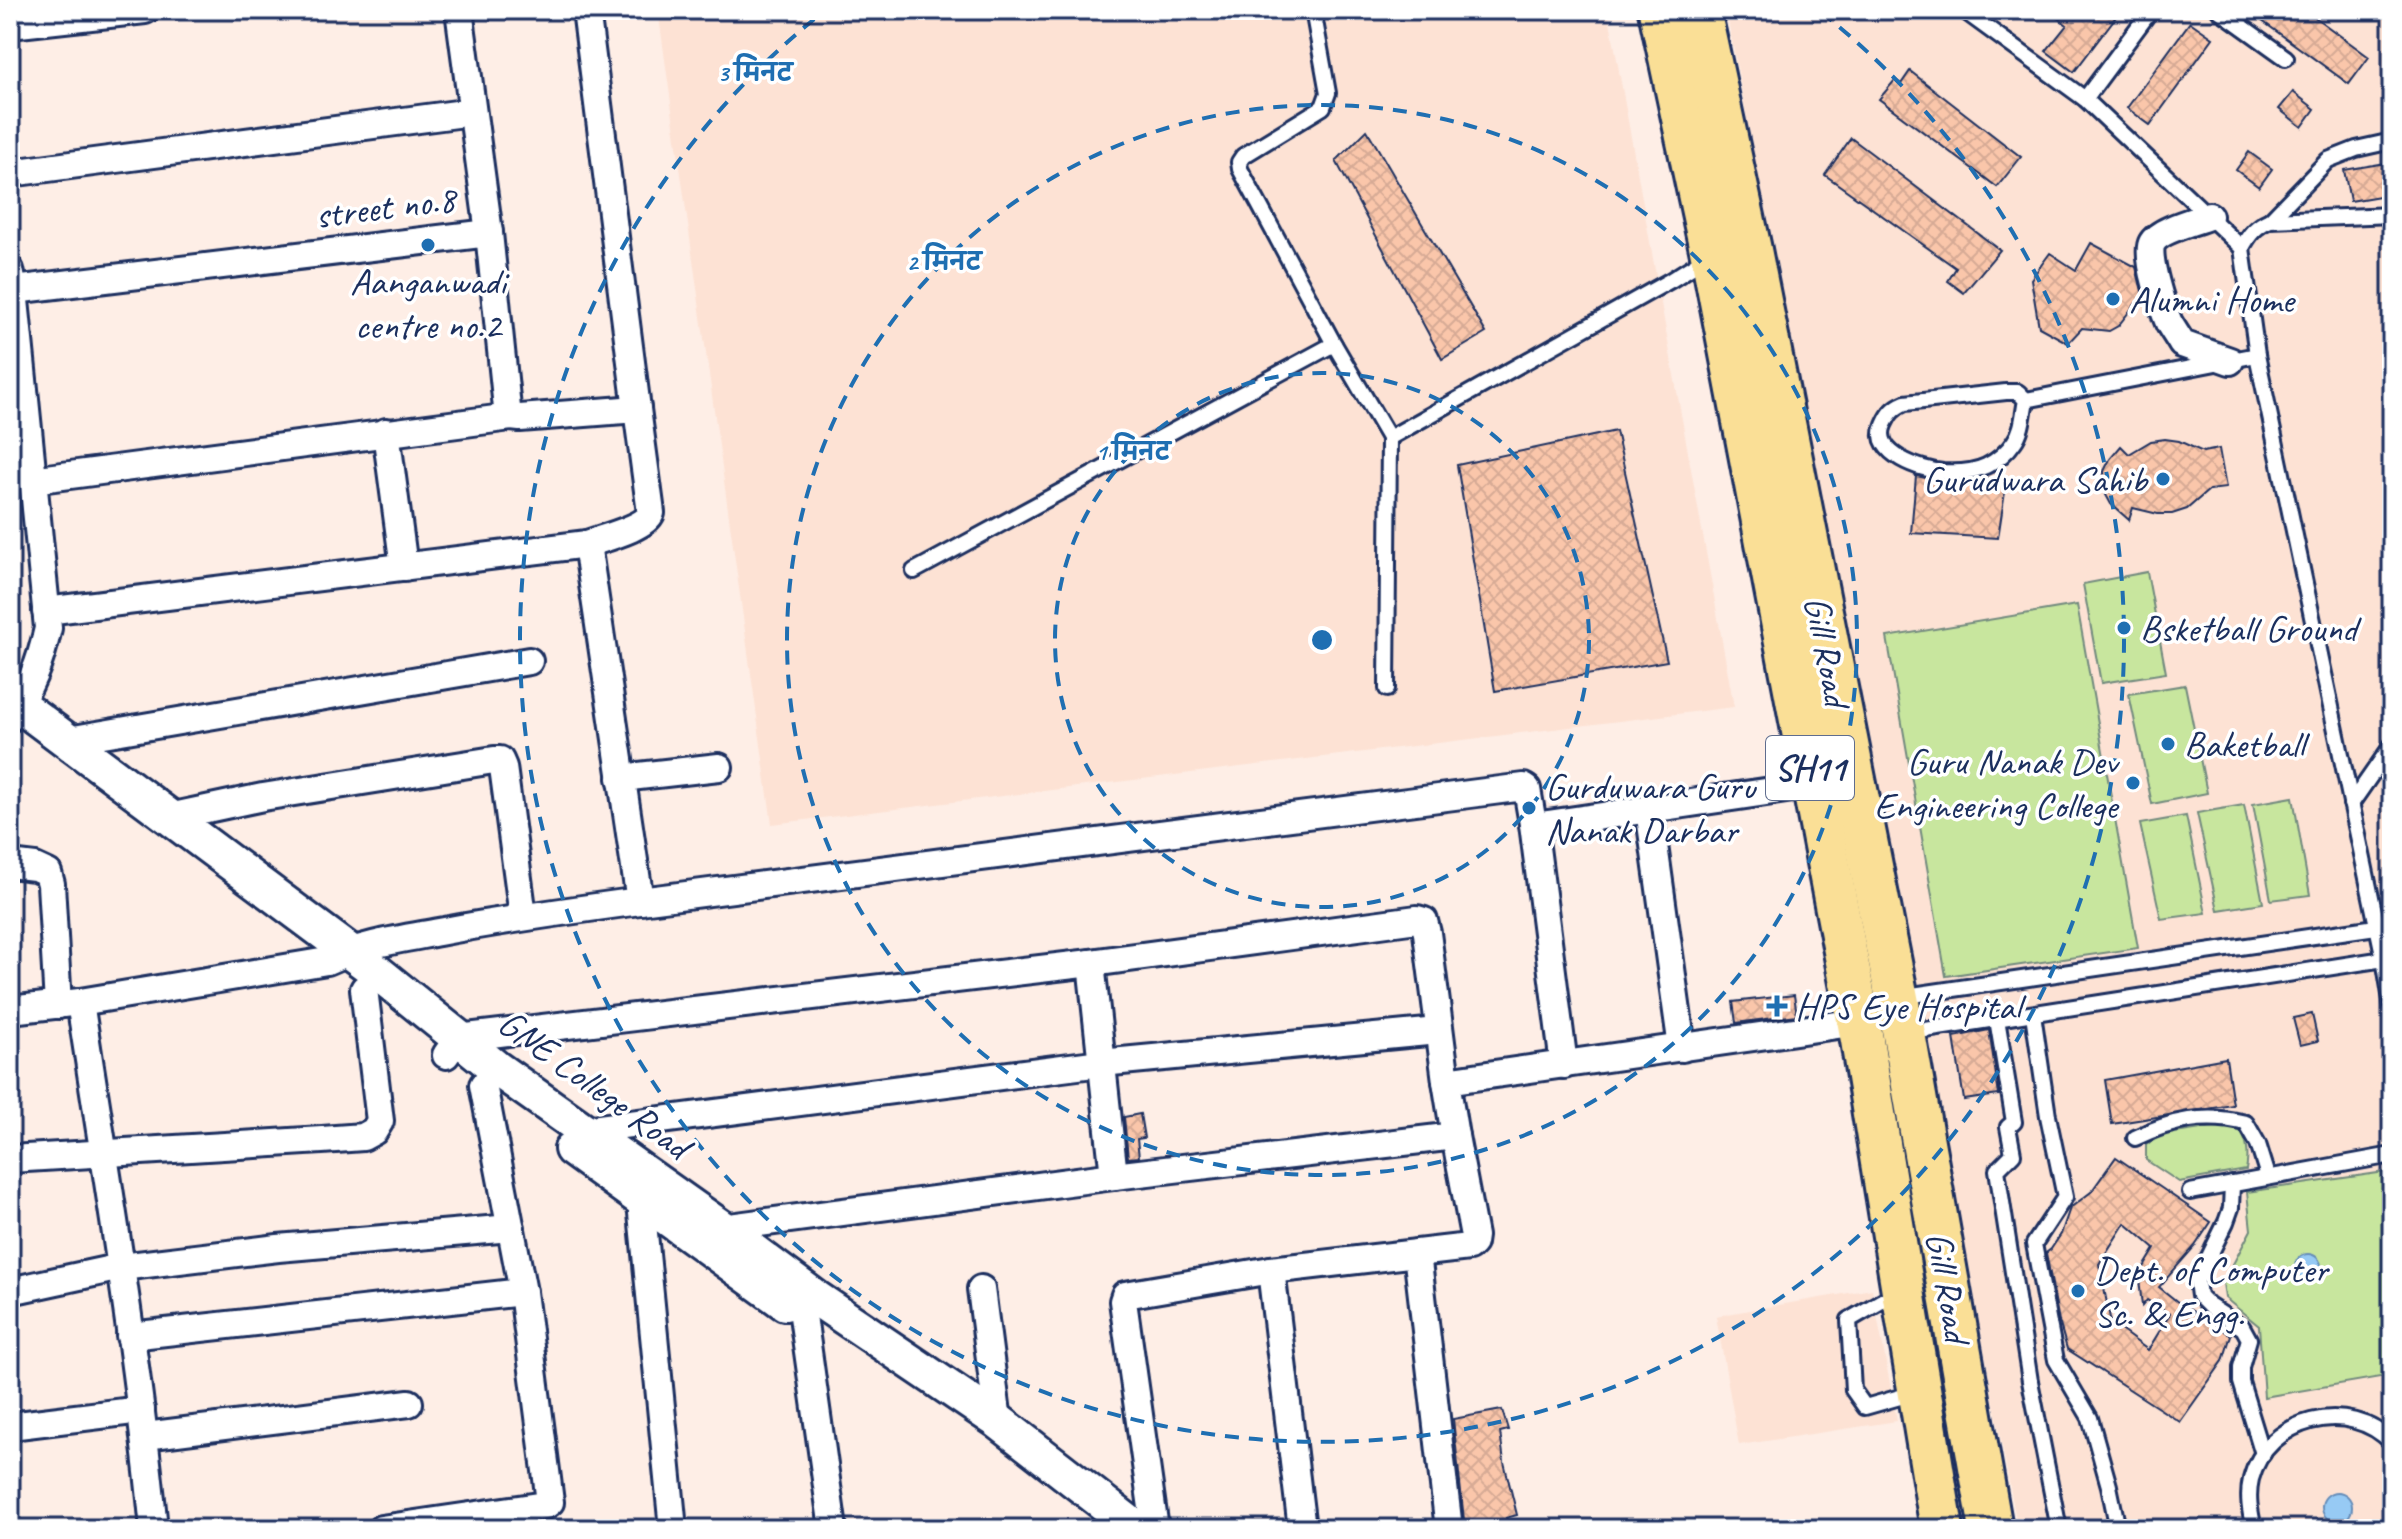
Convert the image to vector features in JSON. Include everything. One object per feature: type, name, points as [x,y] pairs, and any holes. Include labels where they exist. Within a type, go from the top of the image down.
[{"type":"main road","name":"Gill Road","points":[[1660,10],[1712,254],[1813,785],[1877,1020],[1991,1529]]},
{"type":"main road","name":"Gill Road","points":[[1699,10],[1750,250],[1877,1020],[1903,1289],[1942,1529]]},
{"type":"street","points":[[10,25],[145,10]]},
{"type":"street","points":[[459,10],[489,233]]},
{"type":"street","points":[[46,611],[587,544],[649,518],[651,513],[586,10]]},
{"type":"street","points":[[10,173],[472,112]]},
{"type":"street","points":[[2209,216],[2167,232],[2155,239],[2150,250],[2166,314],[2182,344],[2230,361]]},
{"type":"street","name":"street no.8","points":[[12,280],[489,233],[507,408],[511,417]]},
{"type":"street","points":[[12,280],[24,467],[48,628],[29,689],[12,712]]},
{"type":"street","points":[[24,467],[511,417],[637,409]]},
{"type":"street","points":[[386,432],[404,567]]},
{"type":"street","points":[[587,544],[640,901]]},
{"type":"street","points":[[68,740],[529,661]]},
{"type":"street","name":"GNE College Road","points":[[12,712],[68,740],[169,817],[337,956],[364,989],[452,1046],[496,1068],[584,1130],[646,1189],[803,1316],[991,1446],[1101,1529]]},
{"type":"street","name":"GNE College Road","points":[[12,712],[337,956],[377,972],[452,1046],[483,1085],[646,1189],[722,1228],[816,1298],[998,1421],[1137,1529]]},
{"type":"street","points":[[169,817],[263,797],[500,760],[523,916]]},
{"type":"street","points":[[621,778],[719,767]]},
{"type":"street","points":[[1533,824],[1813,785]]},
{"type":"street","points":[[10,1010],[69,1004],[337,956],[376,944],[523,916],[1524,787],[1527,789],[1533,824],[1564,1065]]},
{"type":"street","points":[[1649,809],[1682,1048]]},
{"type":"street","points":[[10,864],[35,867],[48,873],[51,884],[69,1004],[103,1153],[143,1423],[154,1529]]},
{"type":"street","points":[[452,1046],[1417,919],[1424,921],[1438,1031],[1473,1243],[1469,1247],[1271,1270],[1125,1295],[1123,1301],[1155,1529]]},
{"type":"street","points":[[1091,963],[1114,1176]]},
{"type":"street","points":[[10,1159],[363,1137],[374,1131],[380,1121],[364,989]]},
{"type":"street","points":[[1446,1081],[1877,1020]]},
{"type":"street","points":[[584,1130],[1101,1063],[1438,1031]]},
{"type":"street","points":[[381,1529],[550,1502],[523,1292],[483,1085]]},
{"type":"street","points":[[722,1228],[1114,1176],[1455,1136]]},
{"type":"street","points":[[646,1189],[673,1529]]},
{"type":"street","points":[[10,1291],[121,1267],[278,1248],[511,1228]]},
{"type":"street","points":[[1417,1253],[1449,1529]]},
{"type":"street","points":[[1271,1270],[1302,1529]]},
{"type":"street","points":[[981,1289],[998,1421]]},
{"type":"street","points":[[130,1336],[523,1292]]},
{"type":"street","points":[[803,1316],[833,1529]]},
{"type":"street","points":[[10,1426],[143,1423],[409,1403]]},
{"type":"lane","points":[[1313,10],[1327,102],[1243,156],[1239,162],[1334,344],[1389,438],[1387,689]]},
{"type":"lane","points":[[1963,10],[2085,99],[2242,248]]},
{"type":"lane","points":[[2085,99],[2151,10]]},
{"type":"lane","points":[[2219,10],[2286,58]]},
{"type":"lane","points":[[2270,220],[2328,160],[2356,149],[2392,141]]},
{"type":"lane","points":[[2392,215],[2270,220],[2249,234],[2242,248],[2257,355],[2392,1006]]},
{"type":"lane","points":[[1389,438],[1712,254]]},
{"type":"lane","points":[[914,571],[1334,344]]},
{"type":"lane","points":[[2026,400],[2257,355]]},
{"type":"lane","points":[[2006,392],[2018,392],[2026,400],[2016,440],[2004,454],[1986,466],[1964,472],[1932,470],[1895,455],[1883,444],[1881,431],[1891,411],[1905,403],[2006,392]]},
{"type":"lane","points":[[2351,804],[2392,745]]},
{"type":"lane","points":[[1877,1020],[2376,927]]},
{"type":"lane","points":[[1877,1020],[1997,1019],[2384,959]]},
{"type":"lane","points":[[2033,1014],[2048,1116],[2065,1197],[2034,1244],[2056,1360],[2090,1418],[2118,1529]]},
{"type":"lane","points":[[1997,1019],[2014,1122],[2008,1127],[2013,1154],[1997,1170],[2030,1381],[2059,1529]]},
{"type":"lane","points":[[2135,1138],[2162,1125],[2202,1118],[2223,1117],[2246,1123],[2258,1144],[2268,1176]]},
{"type":"lane","points":[[2190,1192],[2392,1155]]},
{"type":"lane","points":[[2232,1184],[2231,1208],[2197,1281],[2199,1296],[2243,1328],[2249,1339],[2241,1367],[2241,1382],[2263,1454]]},
{"type":"lane","points":[[1903,1289],[1849,1320],[1853,1390],[1865,1407],[1919,1391]]},
{"type":"lane","points":[[2254,1529],[2248,1506],[2251,1479],[2263,1454],[2282,1434],[2306,1421],[2333,1417],[2359,1421],[2383,1434],[2392,1443]]},
{"type":"shaded area","points":[[658,10],[1608,10],[1734,707],[772,824]]},
{"type":"shaded area","name":"Guru Nanak Dev Engineering College","points":[[1726,10],[2392,10],[2392,1529],[2018,1529]]},
{"type":"shaded area","points":[[1872,1289],[1897,1421],[1739,1445],[1716,1316]]},
{"type":"green space","name":"Bsketball Ground","points":[[2147,572],[2166,673],[2101,683],[2083,584]]},
{"type":"green space","points":[[2077,605],[2138,948],[1946,976],[1887,637]]},
{"type":"green space","name":"Baketball","points":[[2185,685],[2207,793],[2152,804],[2129,694]]},
{"type":"green space","points":[[2293,797],[2310,895],[2271,900],[2253,804]]},
{"type":"green space","points":[[2244,805],[2263,903],[2218,910],[2197,813]]},
{"type":"green space","points":[[2186,816],[2206,913],[2161,919],[2140,824]]},
{"type":"green space","points":[[2221,1126],[2239,1128],[2247,1149],[2246,1170],[2179,1182],[2146,1160],[2146,1145],[2162,1135]]},
{"type":"green space","points":[[2392,1171],[2392,1375],[2264,1397],[2259,1326],[2225,1298],[2223,1283],[2251,1230],[2247,1192]]},
{"type":"water","points":[[2308,1254],[2317,1258],[2321,1267],[2317,1276],[2308,1280],[2299,1276],[2295,1267],[2299,1258]]},
{"type":"water","points":[[2337,1492],[2348,1496],[2352,1507],[2348,1518],[2337,1522],[2326,1518],[2322,1507],[2326,1496]]},
{"type":"building","points":[[2048,10],[2121,10],[2074,72],[2046,51],[2067,25]]},
{"type":"building","points":[[2247,10],[2305,10],[2369,57],[2349,84]]},
{"type":"building","points":[[2190,22],[2213,38],[2150,125],[2127,108]]},
{"type":"building","points":[[1910,71],[2021,157],[1997,187],[1879,99],[1895,80],[1901,84]]},
{"type":"building","points":[[2293,92],[2315,109],[2302,127],[2279,109]]},
{"type":"building","points":[[1367,130],[1486,333],[1442,359],[1336,161]]},
{"type":"building","points":[[1851,138],[2000,250],[1964,293],[1948,281],[1956,268],[1825,175]]},
{"type":"building","points":[[2249,152],[2272,169],[2259,187],[2236,170]]},
{"type":"building","points":[[2392,162],[2392,194],[2350,201],[2344,170]]},
{"type":"building","points":[[2091,243],[2136,267],[2144,299],[2136,303],[2118,326],[2109,331],[2082,328],[2068,343],[2039,327],[2031,279],[2050,253],[2076,270]]},
{"type":"building","points":[[1616,431],[1667,661],[1495,691],[1457,465]]},
{"type":"building","points":[[2151,441],[2179,441],[2203,452],[2219,449],[2226,488],[2209,490],[2187,509],[2172,514],[2133,508],[2129,520],[2111,504],[2106,495],[2104,471],[2121,446],[2129,454]]},
{"type":"building","points":[[1916,476],[1948,482],[2007,479],[1998,538],[1911,533]]},
{"type":"building","points":[[1794,995],[1797,1015],[1736,1023],[1733,1002]]},
{"type":"building","points":[[2312,1014],[2318,1041],[2300,1045],[2293,1018]]},
{"type":"building","points":[[1989,1030],[1999,1095],[1964,1100],[1954,1037]]},
{"type":"building","points":[[2226,1058],[2233,1105],[2112,1124],[2105,1080]]},
{"type":"building","points":[[1140,1114],[1144,1138],[1137,1139],[1139,1157],[1128,1158],[1124,1117]]},
{"type":"building","name":"Dept. of Computer Sc. & Engg.","points":[[2116,1157],[2211,1222],[2195,1246],[2159,1287],[2231,1335],[2223,1361],[2180,1422],[2067,1349],[2046,1253],[2061,1234],[2070,1208],[2091,1192]],"holes":[[[2125,1223],[2155,1249],[2141,1272],[2138,1270],[2142,1306],[2147,1300],[2170,1314],[2148,1350],[2111,1323],[2099,1264]]]},
{"type":"building","points":[[1502,1410],[1508,1430],[1500,1432],[1504,1462],[1517,1515],[1506,1518],[1510,1529],[1465,1529],[1453,1419]]},
{"type":"place","name":"Aanganwadi centre no.2","points":[[428,245]]},
{"type":"place","name":"Alumni Home","points":[[2113,299]]},
{"type":"place","name":"Gurudwara Sahib","points":[[2163,479]]},
{"type":"place","name":"Bsketball Ground","points":[[2124,628]]},
{"type":"place","name":"Baketball","points":[[2168,744]]},
{"type":"place","name":"Guru Nanak Dev Engineering College","points":[[2133,783]]},
{"type":"place","name":"Gurduwara Guru Nanak Darbar","points":[[1529,808]]},
{"type":"place","name":"HPS Eye Hospital","points":[[1777,1006]]},
{"type":"place","name":"Dept. of Computer Sc. & Engg.","points":[[2078,1291]]}]
